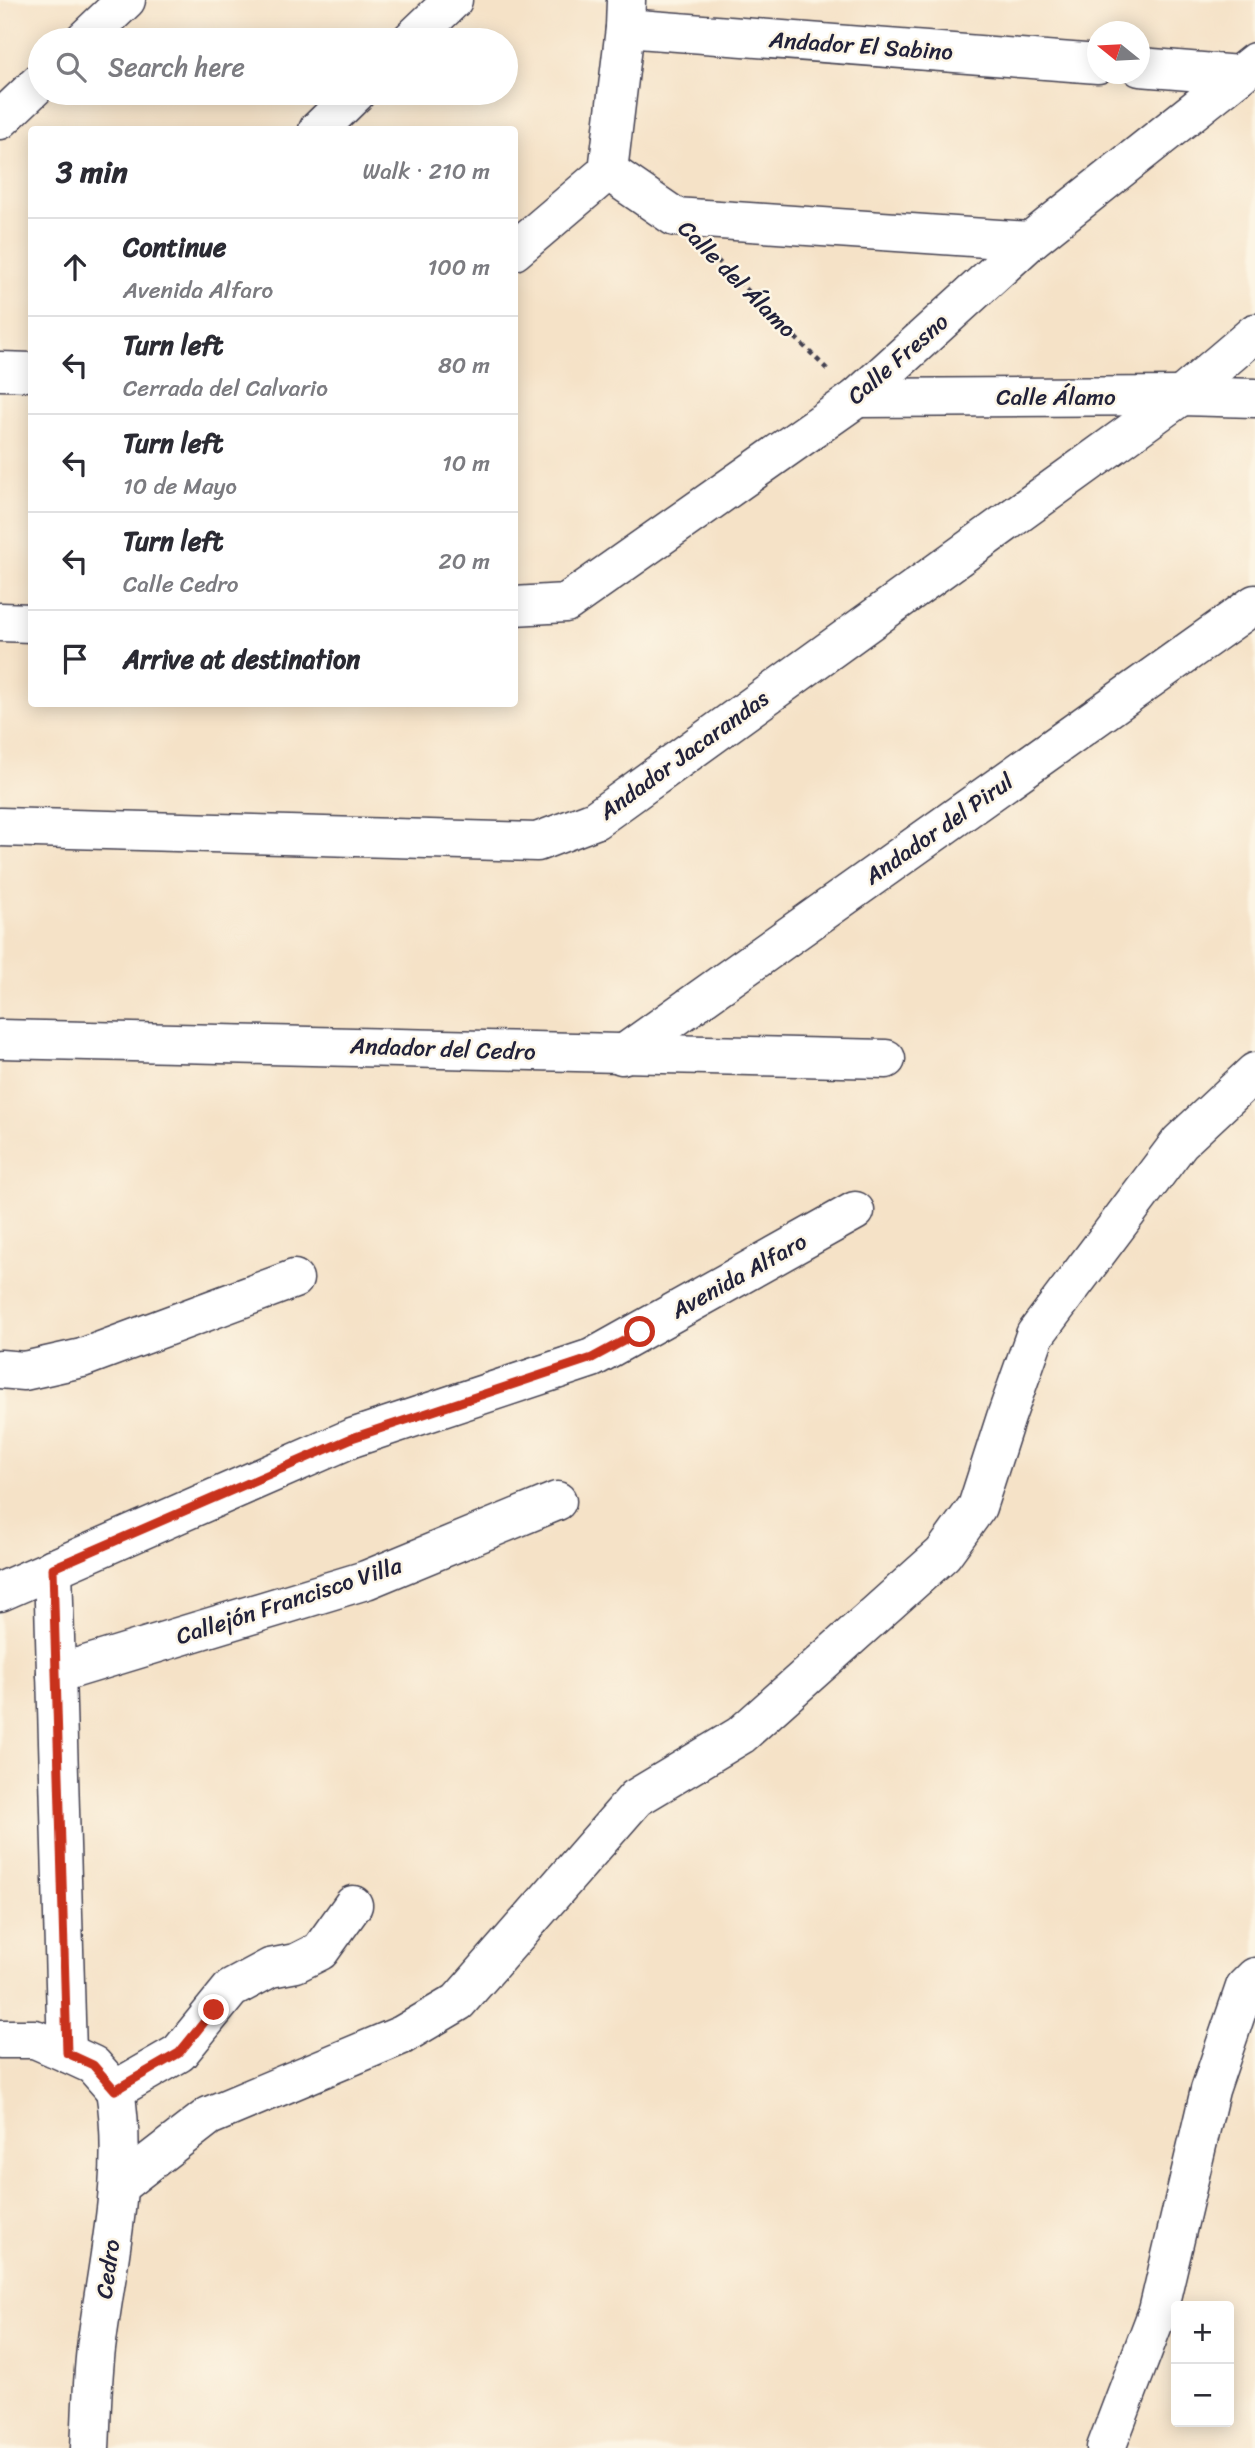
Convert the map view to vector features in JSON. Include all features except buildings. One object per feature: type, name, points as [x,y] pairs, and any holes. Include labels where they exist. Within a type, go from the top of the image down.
[{"type":"street","points":[[97,28],[126,0]]},
{"type":"street","points":[[424,28],[453,0]]},
{"type":"street","points":[[518,248],[608,171],[625,14]]},
{"type":"street","name":"Andador El Sabino","points":[[625,14],[1087,63]]},
{"type":"street","points":[[1150,67],[1247,69]]},
{"type":"street","name":"Calle Fresno","points":[[518,606],[566,603],[857,398],[1030,241],[1247,69]]},
{"type":"street","points":[[0,120],[28,93]]},
{"type":"street","points":[[322,126],[344,105]]},
{"type":"street","name":"Calle del Álamo","points":[[608,171],[675,217]]},
{"type":"street","points":[[675,217],[1030,241]]},
{"type":"street","name":"Andador Jacarandas","points":[[0,827],[537,842],[595,820],[1181,396],[1255,333]]},
{"type":"street","points":[[0,371],[28,372]]},
{"type":"street","name":"Calle Álamo","points":[[857,398],[1255,398]]},
{"type":"street","name":"Andador del Pirul","points":[[622,1055],[1255,604]]},
{"type":"street","points":[[0,622],[28,623]]},
{"type":"street","name":"Andador del Cedro","points":[[0,1040],[334,1045],[622,1055],[886,1059]]},
{"type":"street","points":[[120,2185],[209,2116],[402,2035],[458,2002],[636,1798],[741,1735],[943,1554],[977,1507],[1035,1335],[1180,1142],[1255,1072]]},
{"type":"street","name":"Avenida Alfaro","points":[[0,1591],[352,1438],[592,1358],[855,1211]]},
{"type":"street","points":[[0,1369],[24,1371],[82,1357],[294,1279]]},
{"type":"street","name":"Callejón Francisco Villa","points":[[57,1674],[366,1580],[557,1501]]},
{"type":"street","points":[[53,1568],[67,2053]]},
{"type":"street","points":[[0,2039],[35,2039],[67,2053],[93,2065],[115,2090],[179,2053],[231,1989],[270,1968],[296,1963],[320,1951],[354,1905]]},
{"type":"street","points":[[1106,2448],[1158,2311],[1210,2090],[1245,1987],[1255,1977]]},
{"type":"street","name":"Cedro","points":[[90,2448],[96,2345],[120,2185],[120,2120],[115,2090]]},
{"type":"path","name":"Calle del Álamo","points":[[675,217],[857,398]]},
{"type":"route","points":[[214,2010],[179,2053],[115,2090],[93,2065],[67,2053],[53,1568],[352,1438],[592,1358],[640,1332]]}]
